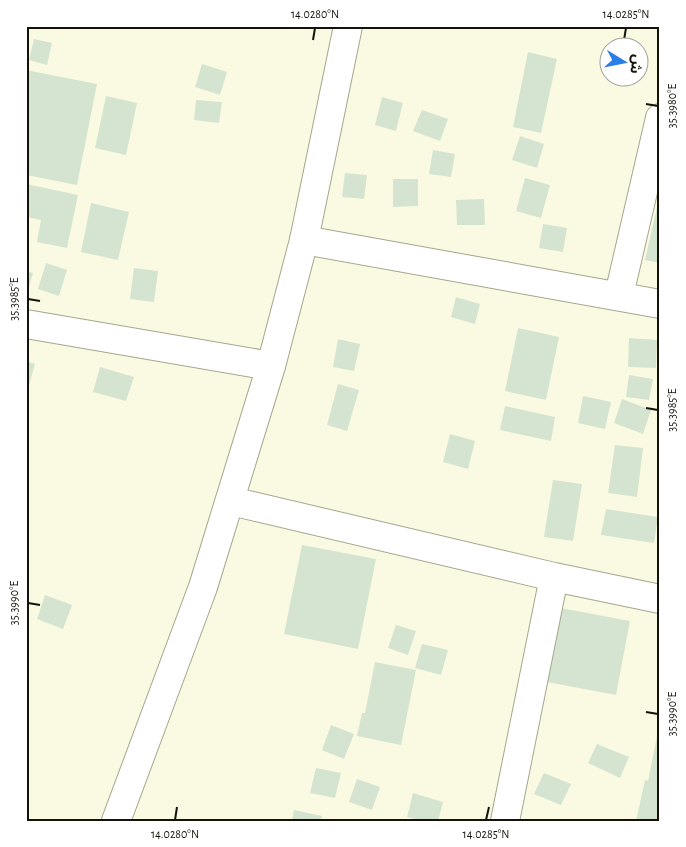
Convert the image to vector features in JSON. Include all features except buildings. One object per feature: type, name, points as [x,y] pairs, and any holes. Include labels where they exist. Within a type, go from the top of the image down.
[{"type":"street","points":[[116,821],[203,587],[271,366],[304,240],[348,26]]},
{"type":"street","points":[[619,295],[660,118]]},
{"type":"street","points":[[304,240],[619,295],[660,304]]},
{"type":"street","points":[[26,324],[271,366]]},
{"type":"street","points":[[231,501],[554,577],[660,599]]},
{"type":"street","points":[[505,821],[554,577]]}]
